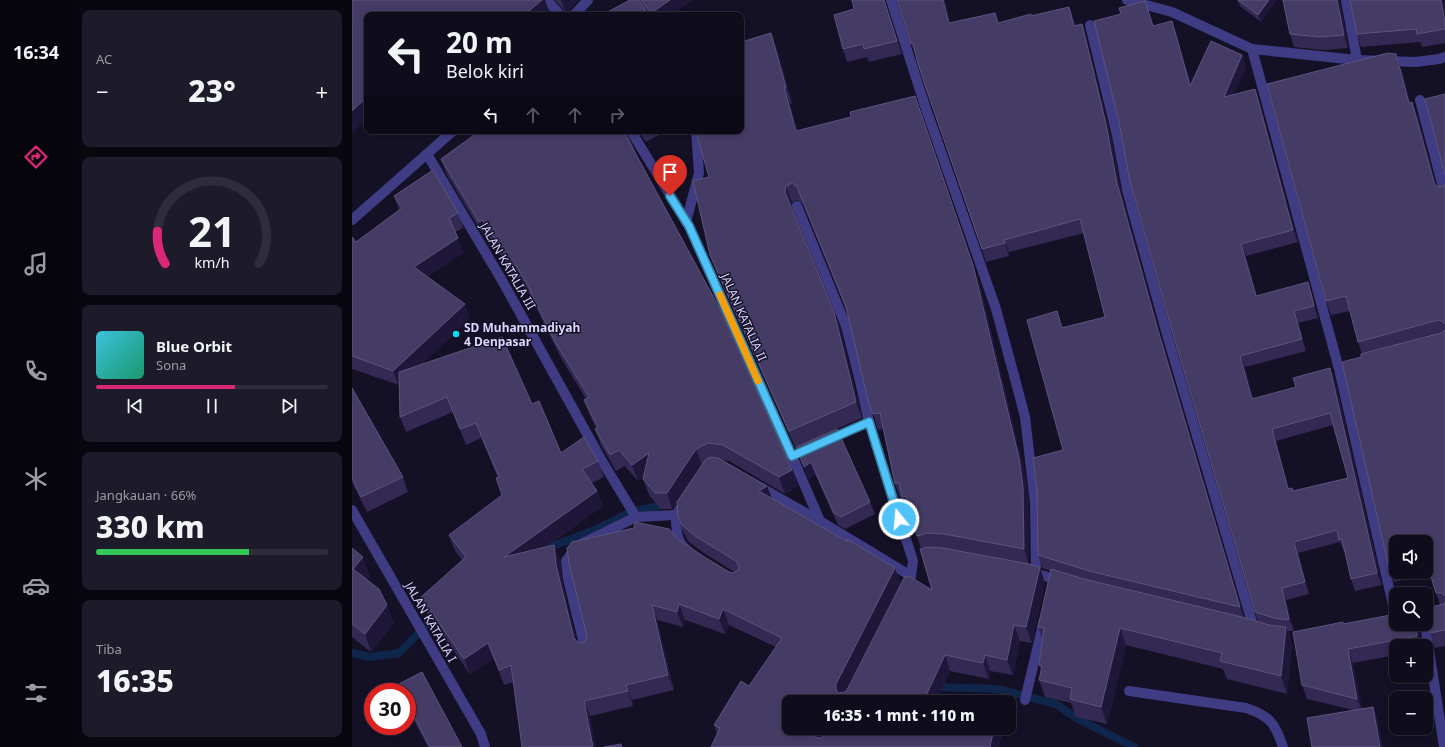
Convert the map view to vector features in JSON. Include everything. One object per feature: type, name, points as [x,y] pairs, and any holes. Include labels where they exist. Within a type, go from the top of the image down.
[{"type":"street","points":[[547,0],[557,12]]},
{"type":"street","points":[[577,12],[588,0]]},
{"type":"street","points":[[891,0],[925,106],[996,309],[1016,379],[1025,417],[1035,503],[1036,573]]},
{"type":"street","points":[[1127,0],[1172,12],[1252,49],[1357,60],[1416,62],[1445,57]]},
{"type":"street","points":[[1346,0],[1357,60]]},
{"type":"street","points":[[1090,25],[1117,135],[1128,194],[1168,338],[1258,630],[1240,626]]},
{"type":"street","points":[[1252,49],[1343,368],[1389,600]]},
{"type":"street","points":[[1420,100],[1445,196]]},
{"type":"street","points":[[352,220],[450,134]]},
{"type":"street","name":"JALAN KATALIA II","points":[[633,134],[686,222],[796,454],[820,521]]},
{"type":"street","points":[[686,222],[699,173],[696,134]]},
{"type":"street","name":"JALAN KATALIA III","points":[[427,154],[500,277],[602,461],[636,517]]},
{"type":"street","points":[[797,206],[846,326],[869,422],[912,560],[911,576],[900,597]]},
{"type":"street","points":[[820,443],[869,422]]},
{"type":"street","points":[[753,482],[911,576]]},
{"type":"street","points":[[689,495],[676,515],[676,530],[678,539],[686,549],[699,558]]},
{"type":"street","name":"JALAN KATALIA I","points":[[352,510],[481,734],[485,747]]},
{"type":"street","points":[[586,652],[568,579],[566,561],[574,550],[581,544],[636,517],[676,515]]},
{"type":"street","points":[[912,560],[926,558]]},
{"type":"street","points":[[1020,570],[1036,573],[1052,582],[1073,584]]},
{"type":"street","points":[[1025,700],[1046,609]]},
{"type":"street","points":[[1433,615],[1445,613]]},
{"type":"street","points":[[1426,631],[1444,747]]},
{"type":"street","points":[[1129,691],[1246,708],[1262,714],[1274,725],[1283,747]]},
{"type":"building","points":[[352,0],[542,0],[528,12],[364,12],[364,100],[352,111]]},
{"type":"building","points":[[630,0],[639,0],[646,12],[608,12]]},
{"type":"building","points":[[641,0],[670,0],[652,12],[650,12]]},
{"type":"building","points":[[852,0],[884,0],[897,41],[864,49],[863,44],[843,49],[834,15],[854,9]]},
{"type":"building","points":[[897,0],[943,0],[949,23],[995,13],[998,23],[1031,14],[1031,16],[1069,7],[1074,26],[1082,24],[1106,124],[1117,183],[1157,327],[1240,607],[1089,571],[1038,555],[1037,490],[1033,458],[1063,450],[1027,320],[1057,311],[1062,328],[1105,317],[1080,219],[1004,240],[1005,243],[982,249],[927,91],[913,43],[911,44]]},
{"type":"building","points":[[1238,0],[1269,0],[1258,15]]},
{"type":"building","points":[[1283,0],[1337,0],[1344,35],[1320,37],[1290,34]]},
{"type":"building","points":[[1350,0],[1441,0],[1445,29],[1417,34],[1416,29],[1357,34]]},
{"type":"building","points":[[1145,1],[1153,26],[1172,21],[1190,86],[1211,41],[1242,55],[1224,97],[1255,89],[1293,230],[1241,244],[1256,296],[1308,282],[1314,306],[1294,311],[1302,339],[1240,356],[1252,399],[1296,387],[1293,378],[1330,368],[1377,573],[1351,579],[1342,539],[1339,540],[1337,530],[1294,542],[1305,582],[1282,588],[1289,619],[1286,620],[1255,612],[1170,324],[1130,181],[1119,122],[1094,21],[1121,14],[1119,8]],"holes":[[[1330,413],[1348,478],[1293,491],[1292,488],[1288,489],[1272,429]]]},
{"type":"building","points":[[771,33],[796,131],[851,117],[850,112],[915,96],[973,265],[1019,458],[1023,487],[1024,549],[944,534],[927,533],[917,536],[906,496],[902,497],[899,482],[895,484],[880,413],[873,414],[869,404],[846,307],[797,187],[792,183],[786,186],[785,192],[834,312],[856,402],[789,431],[710,255],[693,181],[709,177],[698,139],[698,134],[744,134],[744,41]]},
{"type":"building","points":[[1388,53],[1396,54],[1409,103],[1412,102],[1434,182],[1436,186],[1441,187],[1445,185],[1445,324],[1438,320],[1358,342],[1346,296],[1326,301],[1267,84]]},
{"type":"building","points":[[1445,94],[1445,175],[1425,99]]},
{"type":"building","points":[[476,134],[625,134],[721,311],[792,470],[779,477],[723,445],[708,443],[696,449],[667,493],[655,493],[643,479],[649,453],[632,465],[619,450],[610,455],[595,429],[598,427],[584,400],[589,397],[555,342],[531,291],[516,265],[513,266],[482,220],[479,222],[441,159]]},
{"type":"building","points":[[433,170],[458,213],[449,218],[458,238],[414,267],[465,304],[393,371],[352,356],[352,237],[356,242],[402,208],[394,196]]},
{"type":"building","points":[[1445,330],[1445,596],[1442,593],[1436,593],[1432,579],[1433,579],[1433,535],[1389,535],[1389,568],[1342,362],[1361,357],[1361,354],[1441,333]]},
{"type":"building","points":[[502,337],[532,404],[539,401],[561,453],[584,437],[598,461],[582,469],[597,491],[504,557],[554,545],[556,565],[574,638],[579,643],[585,642],[587,636],[569,563],[567,548],[572,542],[634,528],[635,522],[669,529],[679,540],[729,572],[733,573],[738,570],[739,567],[736,561],[695,536],[682,525],[678,517],[677,502],[706,459],[711,457],[718,458],[767,486],[759,491],[848,542],[847,539],[895,568],[836,684],[836,690],[839,693],[847,690],[905,576],[906,578],[909,576],[932,590],[920,549],[928,547],[943,548],[1040,567],[1026,627],[1014,625],[1007,660],[985,655],[983,663],[945,655],[926,695],[782,695],[782,735],[814,735],[819,738],[823,735],[993,735],[990,747],[711,747],[720,728],[714,725],[741,681],[749,686],[782,638],[723,609],[719,619],[679,604],[677,612],[652,605],[668,675],[626,685],[628,691],[584,701],[593,747],[522,747],[511,665],[499,670],[488,643],[464,659],[421,597],[466,557],[449,535],[502,495],[496,478],[499,477],[476,423],[460,429],[447,397],[400,417],[399,372]]},
{"type":"building","points":[[352,388],[403,477],[361,497],[352,478]]},
{"type":"building","points":[[837,429],[870,502],[841,517],[834,513],[811,462],[804,467],[796,447]]},
{"type":"building","points":[[352,548],[363,557],[353,569],[379,589],[387,605],[365,634],[352,624]]},
{"type":"building","points":[[1051,569],[1084,579],[1246,618],[1269,625],[1286,627],[1281,676],[1220,661],[1222,653],[1120,628],[1101,707],[1070,699],[1072,688],[1039,680],[1042,666],[1039,665],[1044,628],[1038,627]]},
{"type":"building","points":[[1445,602],[1445,630],[1430,633],[1430,631],[1433,631],[1433,606],[1444,604]]},
{"type":"building","points":[[1389,615],[1389,631],[1417,631],[1417,636],[1401,639],[1389,639],[1389,641],[1348,649],[1357,699],[1302,685],[1293,632],[1343,622],[1343,624]]},
{"type":"building","points":[[422,672],[462,747],[430,747],[416,720],[416,683],[401,683]]},
{"type":"building","points":[[1373,707],[1380,747],[1312,747],[1307,718]]},
{"type":"building","points":[[621,744],[622,747],[604,747]]},
{"type":"waterway","points":[[542,550],[592,531],[631,512],[668,504]]},
{"type":"waterway","points":[[352,653],[370,657],[399,653],[439,612]]},
{"type":"waterway","points":[[931,686],[997,689],[1056,704],[1078,719],[1134,747]]},
{"type":"slow traffic","points":[[720,295],[758,381]]},
{"type":"place","name":"SD Muhammadiyah 4 Denpasar","points":[[456,334]]},
{"type":"route","points":[[670,196],[689,226],[792,456],[869,422],[899,519]]}]
